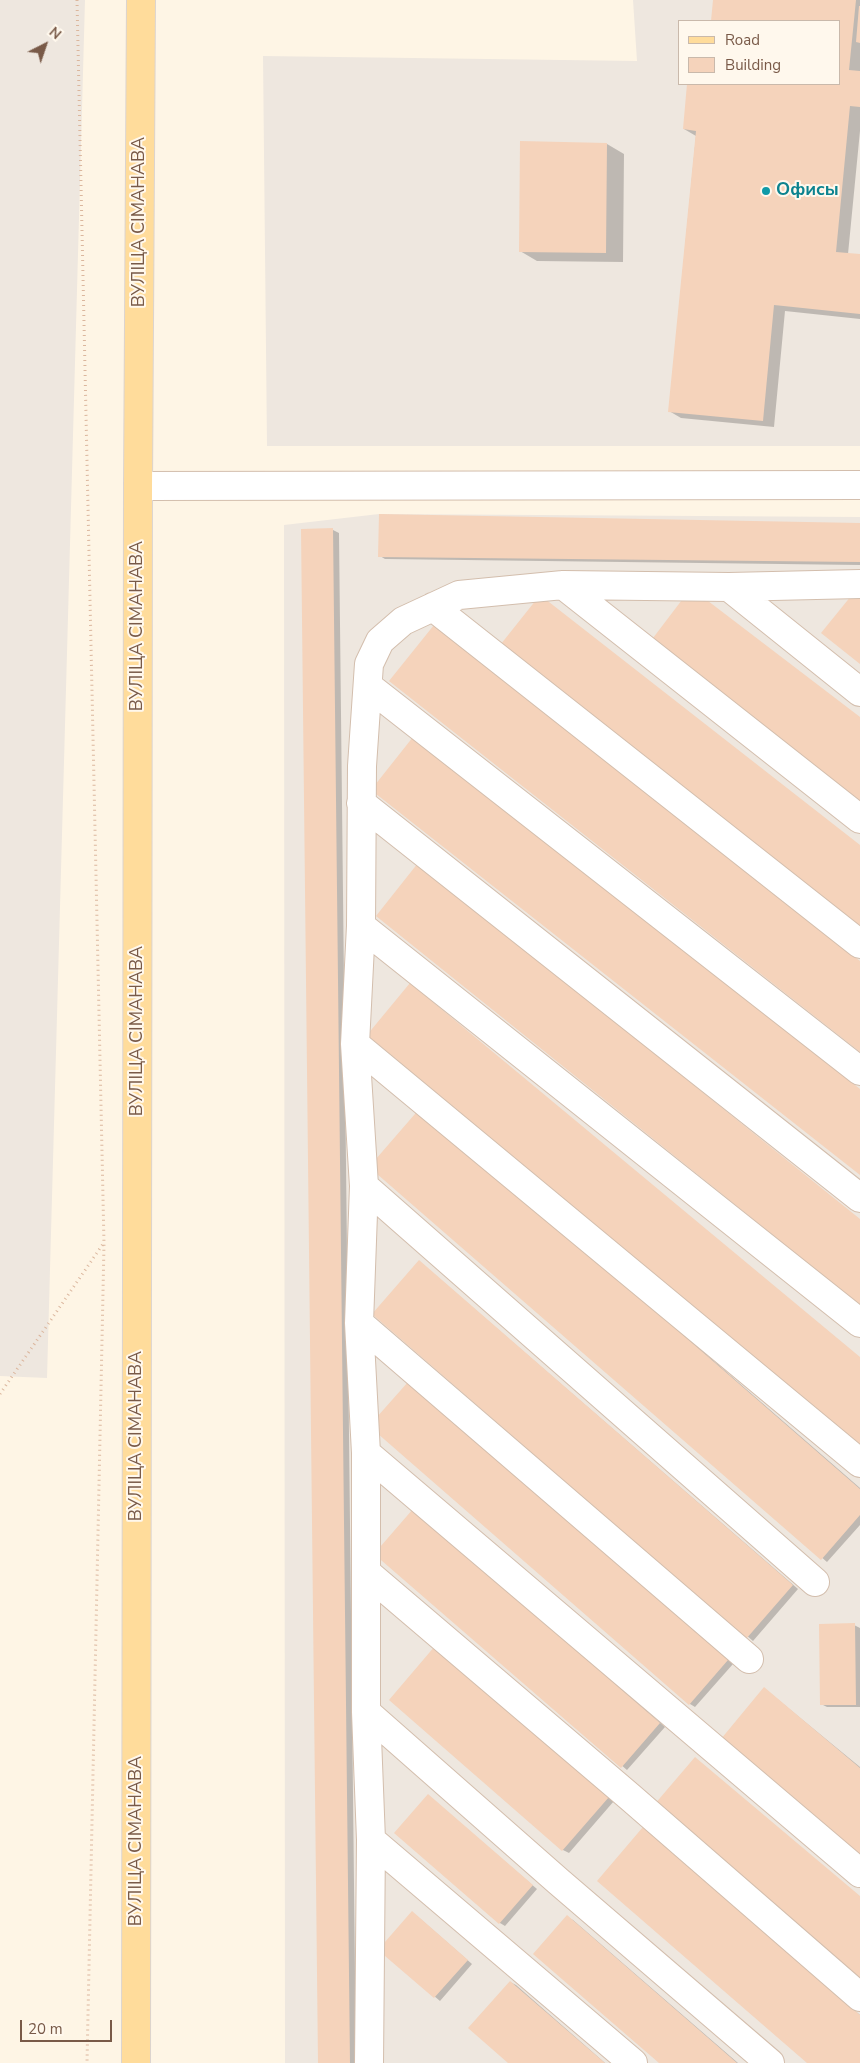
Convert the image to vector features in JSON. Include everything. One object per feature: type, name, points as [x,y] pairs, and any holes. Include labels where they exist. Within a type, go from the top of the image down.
[{"type":"main road","name":"ВУЛІЦА СІМАНАВА","points":[[136,2063],[138,486],[141,0]]},
{"type":"lane","points":[[138,486],[860,485]]},
{"type":"lane","points":[[369,2063],[371,1840],[366,1712],[366,1453],[359,1324],[364,1186],[355,1044],[361,926],[362,766],[369,664],[380,641],[403,621],[459,595],[563,585],[729,587],[860,584]]},
{"type":"lane","points":[[563,585],[860,819]]},
{"type":"lane","points":[[729,587],[860,692]]},
{"type":"lane","points":[[433,606],[860,944]]},
{"type":"lane","points":[[368,686],[860,1071]]},
{"type":"lane","points":[[361,803],[860,1198]]},
{"type":"lane","points":[[361,926],[860,1323]]},
{"type":"lane","points":[[355,1044],[860,1463]]},
{"type":"lane","points":[[364,1186],[815,1582]]},
{"type":"lane","points":[[359,1324],[749,1659]]},
{"type":"lane","points":[[366,1453],[860,1872]]},
{"type":"lane","points":[[367,1573],[630,1797],[860,1997]]},
{"type":"lane","points":[[366,1712],[558,1881],[770,2063]]},
{"type":"lane","points":[[371,1840],[633,2063]]},
{"type":"path","points":[[77,0],[104,1244],[87,2063]]},
{"type":"path","points":[[0,1394],[104,1244]]},
{"type":"shaded area","points":[[0,0],[85,0],[47,1378],[0,1376]]},
{"type":"shaded area","points":[[633,0],[860,0],[860,446],[267,446],[263,56],[637,61]]},
{"type":"shaded area","points":[[379,514],[860,517],[860,2063],[285,2063],[284,525]]},
{"type":"building","name":"Офисы","points":[[713,0],[856,0],[849,70],[860,71],[860,107],[850,106],[836,252],[860,254],[860,314],[774,305],[763,421],[668,412],[696,131],[683,129],[687,85],[840,85],[840,20],[711,20]]},
{"type":"building","points":[[860,6],[860,43],[856,42]]},
{"type":"building","points":[[520,141],[607,143],[606,253],[519,252]]},
{"type":"building","points":[[379,514],[860,523],[860,562],[378,557]]},
{"type":"building","points":[[333,528],[350,2063],[318,2063],[301,529]]},
{"type":"building","points":[[860,585],[860,664],[821,633]]},
{"type":"building","points":[[691,588],[860,717],[860,802],[650,642]]},
{"type":"building","points":[[540,595],[860,845],[860,932],[497,649]]},
{"type":"building","points":[[434,625],[860,961],[860,1052],[389,681]]},
{"type":"building","points":[[413,737],[860,1089],[860,1175],[371,790]]},
{"type":"building","points":[[418,863],[860,1219],[860,1305],[376,916]]},
{"type":"building","points":[[410,983],[860,1357],[860,1445],[367,1035]]},
{"type":"building","points":[[421,1107],[860,1489],[860,1515],[821,1560],[369,1167]]},
{"type":"building","points":[[419,1260],[793,1585],[746,1639],[372,1314]]},
{"type":"building","points":[[408,1382],[728,1660],[689,1705],[369,1426]]},
{"type":"building","points":[[413,1509],[660,1723],[621,1768],[374,1554]]},
{"type":"building","points":[[855,1623],[856,1705],[820,1705],[819,1624]]},
{"type":"building","points":[[435,1646],[609,1797],[562,1851],[389,1700]]},
{"type":"building","points":[[764,1687],[860,1768],[860,1856],[721,1739]]},
{"type":"building","points":[[695,1757],[860,1896],[860,1979],[654,1805]]},
{"type":"building","points":[[428,1794],[533,1885],[499,1924],[394,1833]]},
{"type":"building","points":[[643,1827],[860,2015],[860,2063],[807,2063],[597,1881]]},
{"type":"building","points":[[412,1911],[468,1960],[434,1998],[378,1950]]},
{"type":"building","points":[[567,1915],[737,2063],[659,2063],[533,1954]]},
{"type":"building","points":[[510,1981],[605,2063],[508,2063],[468,2028]]},
{"type":"place","name":"Офисы","points":[[766,191]]}]
